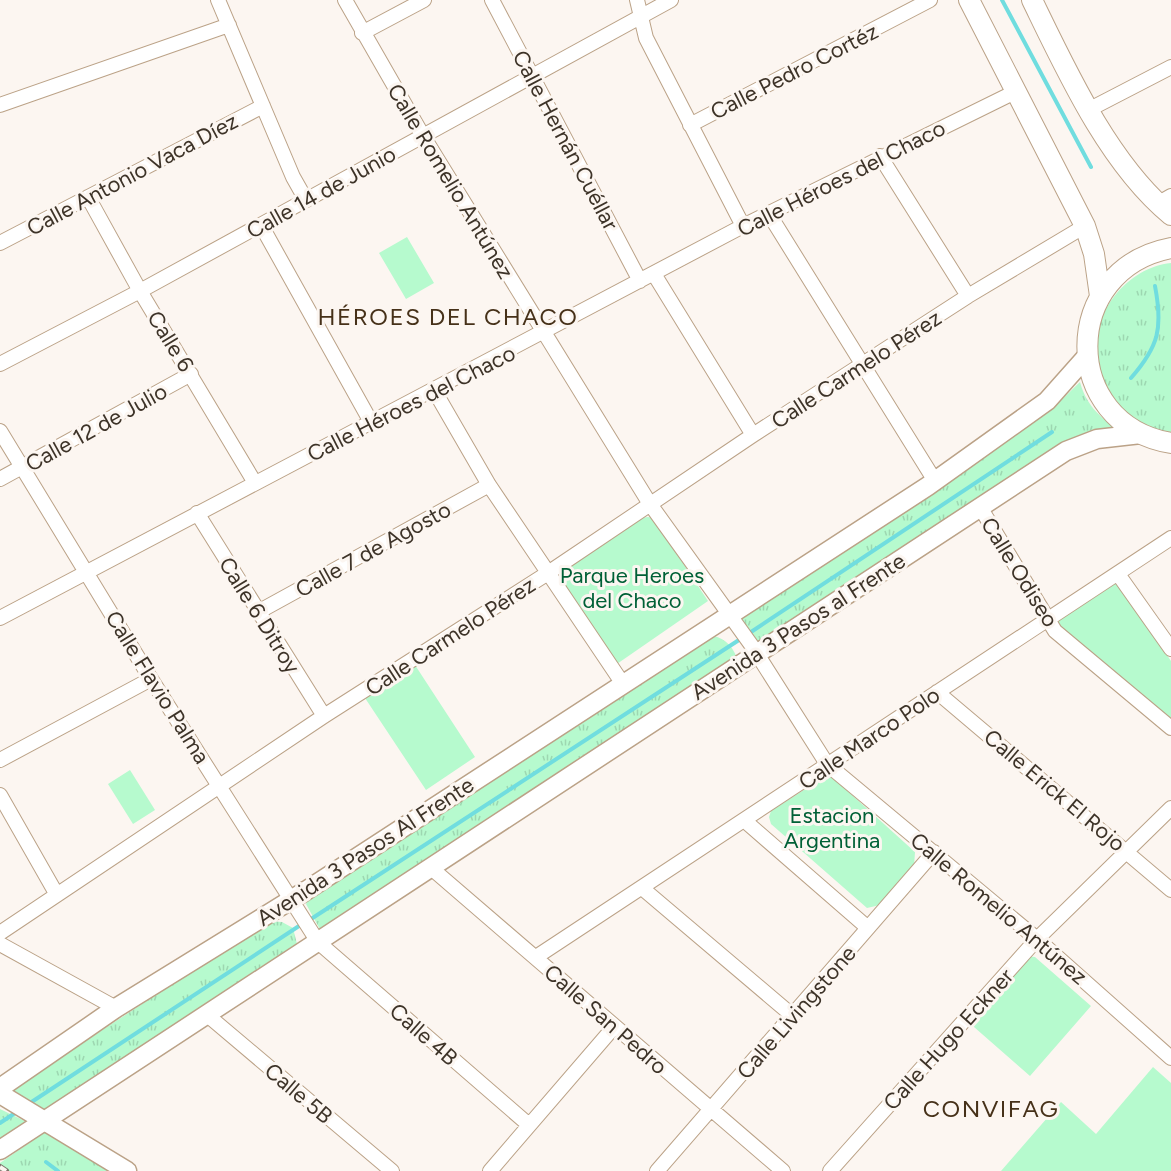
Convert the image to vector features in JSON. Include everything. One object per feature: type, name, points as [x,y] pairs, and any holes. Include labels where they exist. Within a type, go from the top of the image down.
[{"type":"highway","points":[[969,0],[1084,226],[1094,254],[1100,296]]},
{"type":"highway","points":[[1036,1],[1110,147],[1166,205]]},
{"type":"highway","points":[[1171,248],[1143,256],[1126,266],[1100,296],[1089,325],[1087,356],[1091,376],[1104,402],[1124,424],[1141,434],[1171,443]]},
{"type":"main road","name":"Avenida 3 Pasos al Frente","points":[[733,619],[935,481],[1047,401],[1087,356]]},
{"type":"main road","name":"Avenida 3 Pasos al Frente","points":[[430,867],[754,649],[1066,451],[1097,439],[1141,434]]},
{"type":"main road","name":"Avenida 3 Pasos Al Frente","points":[[3,1094],[116,1008],[294,906],[623,684],[733,619]]},
{"type":"main road","points":[[0,1150],[41,1119],[76,1102],[315,938],[430,867]]},
{"type":"main road","points":[[3,1094],[127,1171]]},
{"type":"main road","points":[[75,1139],[71,1126],[76,1102]]},
{"type":"street","points":[[218,0],[306,200]]},
{"type":"street","name":"Calle Romelio Antúnez","points":[[345,0],[423,136],[650,504],[754,649],[827,764],[1037,939],[1171,1058]]},
{"type":"street","points":[[362,33],[424,0]]},
{"type":"street","name":"Calle Hernán Cuéllar","points":[[492,0],[530,77],[640,280]]},
{"type":"street","points":[[637,0],[646,38],[743,226]]},
{"type":"street","name":"Calle 14 de Junio","points":[[0,364],[140,291],[671,0]]},
{"type":"street","name":"Calle Pedro Cortéz","points":[[690,124],[930,0]]},
{"type":"street","points":[[0,105],[229,25]]},
{"type":"street","points":[[1090,109],[1171,67]]},
{"type":"street","name":"Calle Héroes del Chaco","points":[[0,618],[197,513],[544,334],[743,226],[880,156],[1015,92]]},
{"type":"street","name":"Calle Antonio Vaca Díez","points":[[0,243],[263,106]]},
{"type":"street","points":[[880,156],[968,296]]},
{"type":"street","name":"Calle 6","points":[[88,197],[140,291],[255,483]]},
{"type":"street","points":[[769,214],[935,481]]},
{"type":"street","points":[[261,225],[371,423]]},
{"type":"street","name":"Calle Carmelo Pérez","points":[[0,933],[324,716],[548,573],[753,435],[968,296],[1084,226]]},
{"type":"street","points":[[654,274],[753,435]]},
{"type":"street","name":"Calle 12 de Julio","points":[[0,479],[191,374]]},
{"type":"street","points":[[434,390],[489,485],[623,684]]},
{"type":"street","name":"Calle Flavio Palma","points":[[0,431],[151,679],[221,785],[315,938]]},
{"type":"street","name":"Calle 7 de Agosto","points":[[258,612],[489,485]]},
{"type":"street","name":"Calle Odiseo","points":[[980,507],[1055,631],[1171,728]]},
{"type":"street","name":"Calle 6 Ditroy","points":[[197,513],[324,716]]},
{"type":"street","name":"Calle Marco Polo","points":[[536,957],[1171,538]]},
{"type":"street","points":[[1118,574],[1171,649]]},
{"type":"street","points":[[0,760],[151,679]]},
{"type":"street","name":"Calle Erick El Rojo","points":[[937,692],[1171,890]]},
{"type":"street","points":[[0,795],[57,895]]},
{"type":"street","name":"Calle Hugo Eckner","points":[[830,1171],[1037,939],[1171,808]]},
{"type":"street","points":[[745,820],[868,928]]},
{"type":"street","name":"Calle Livingstone","points":[[657,1171],[934,852]]},
{"type":"street","name":"Calle San Pedro","points":[[430,867],[536,957],[614,1028],[783,1171]]},
{"type":"street","points":[[642,888],[793,1016]]},
{"type":"street","name":"Calle 4B","points":[[315,938],[529,1125]]},
{"type":"street","points":[[0,944],[116,1008]]},
{"type":"street","name":"Calle 5B","points":[[206,1014],[392,1171]]},
{"type":"street","points":[[490,1171],[614,1028]]},
{"type":"green space","points":[[407,237],[434,283],[406,299],[379,253]]},
{"type":"green space","points":[[1171,263],[1171,436],[1148,428],[1121,413],[1101,387],[1094,365],[1095,342],[1101,319],[1112,299],[1128,282],[1148,269]]},
{"type":"green space","points":[[1080,382],[1093,408],[1115,428],[1078,436],[760,644],[741,619],[745,611],[1049,412]]},
{"type":"green space","name":"Parque Heroes del Chaco","points":[[641,518],[653,518],[708,601],[614,666],[559,581],[561,570]]},
{"type":"green space","points":[[1115,582],[1122,588],[1171,661],[1171,725],[1056,625],[1060,619]]},
{"type":"green space","points":[[708,635],[726,642],[737,658],[322,933],[306,904],[310,896]]},
{"type":"green space","points":[[415,665],[475,757],[426,790],[365,698]]},
{"type":"green space","points":[[130,770],[155,810],[133,824],[108,784]]},
{"type":"green space","name":"Estacion Argentina","points":[[824,777],[832,777],[915,852],[914,867],[880,905],[867,908],[771,824],[769,817],[771,811]]},
{"type":"green space","points":[[269,921],[282,922],[293,928],[297,944],[46,1111],[9,1091]]},
{"type":"green space","points":[[1025,956],[1035,957],[1091,1006],[1030,1076],[966,1020]]},
{"type":"green space","points":[[1153,1067],[1171,1083],[1171,1171],[1001,1171],[1061,1102],[1096,1134]]},
{"type":"green space","points":[[0,1109],[29,1123],[0,1141]]},
{"type":"green space","points":[[45,1132],[109,1171],[0,1171],[0,1163]]},
{"type":"waterway","points":[[1002,0],[1091,167]]},
{"type":"waterway","points":[[1131,378],[1148,356],[1156,336],[1159,314],[1155,286]]},
{"type":"waterway","points":[[748,634],[1052,432]]},
{"type":"waterway","points":[[308,921],[742,638]]},
{"type":"waterway","points":[[27,1105],[302,924]]},
{"type":"waterway","points":[[0,1123],[18,1111]]},
{"type":"waterway","points":[[46,1162],[58,1171]]},
{"type":"railway","points":[[0,1167],[6,1171]]},
{"type":"district","name":"HÉROES DEL CHACO","points":[[448,317]]},
{"type":"district","name":"CONVIFAG","points":[[991,1109]]}]
